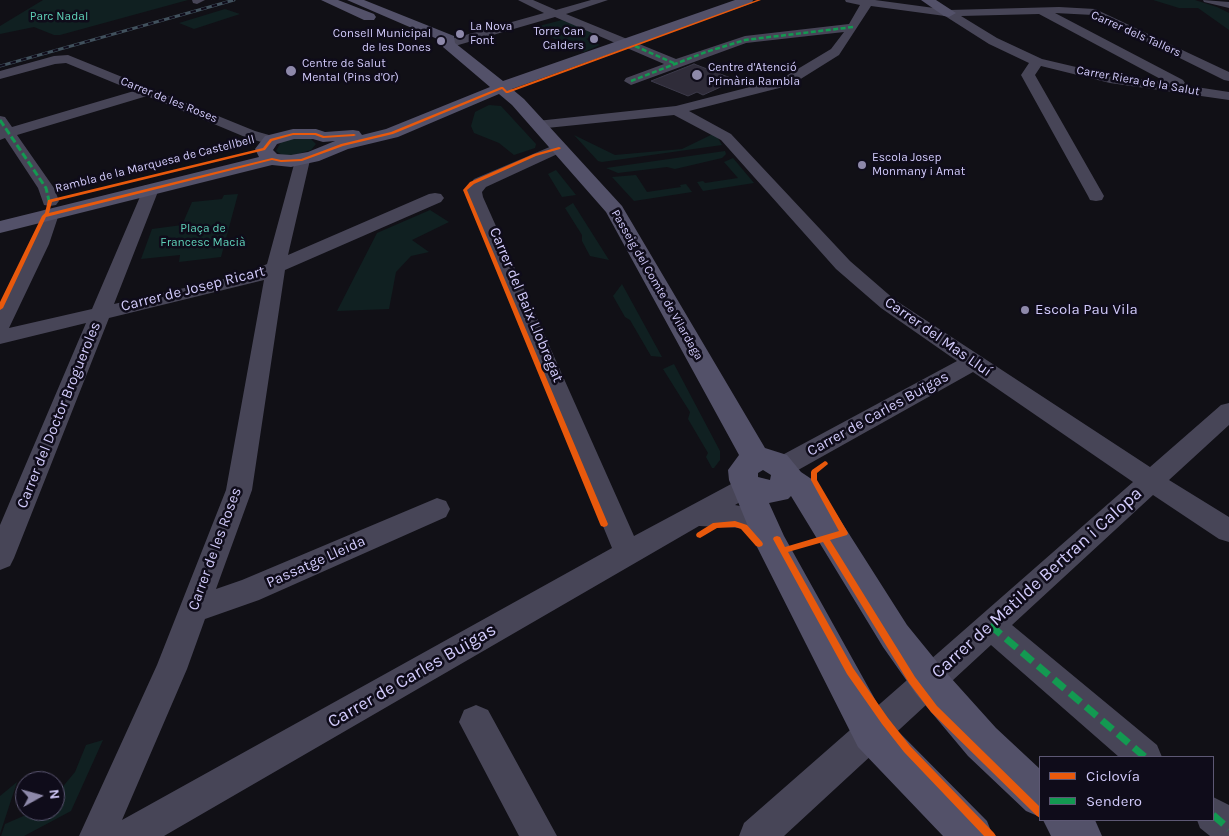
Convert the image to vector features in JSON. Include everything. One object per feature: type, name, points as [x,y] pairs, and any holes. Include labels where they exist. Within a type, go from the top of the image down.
[{"type":"street","name":"Passeig del Comte de Vilardaga","points":[[327,0],[436,45],[448,44],[502,88],[615,210],[768,472],[805,490],[895,636],[929,680],[982,742],[1039,796]]},
{"type":"street","name":"Passeig del Comte de Vilardaga","points":[[353,0],[449,39],[448,44]]},
{"type":"street","points":[[523,0],[676,64]]},
{"type":"street","points":[[448,44],[603,0]]},
{"type":"street","points":[[316,150],[304,133],[269,149],[281,161],[316,150],[392,133],[502,88],[747,0]]},
{"type":"street","points":[[850,0],[930,4],[949,13]]},
{"type":"street","points":[[1208,0],[1229,5]]},
{"type":"street","points":[[538,125],[676,110],[786,82],[835,52],[853,27],[867,2]]},
{"type":"street","points":[[1040,10],[1193,91]]},
{"type":"street","name":"Carrer dels Tallers","points":[[949,13],[1040,10],[1095,12],[1229,77]]},
{"type":"street","name":"Carrer Riera de la Salut","points":[[949,13],[993,42],[1038,62],[1110,79],[1229,96]]},
{"type":"street","points":[[631,82],[745,40],[853,27]]},
{"type":"street","name":"Carrer de les Roses","points":[[0,75],[54,60],[68,59],[250,134],[269,149]]},
{"type":"street","points":[[1038,62],[1030,69],[1028,75],[1096,196]]},
{"type":"street","points":[[0,326],[40,244],[50,208],[46,188],[2,130],[147,92]]},
{"type":"street","name":"Carrer del Mas Lluí","points":[[676,110],[726,137],[843,265],[888,304],[1151,481],[1229,531]]},
{"type":"street","name":"Carrer del Baix Llobregat","points":[[559,148],[480,184],[473,191],[474,197],[628,554]]},
{"type":"street","name":"Rambla de la Marquesa de Castellbell","points":[[0,213],[50,208],[151,189],[269,149]]},
{"type":"street","name":"Rambla de la Marquesa de Castellbell","points":[[0,227],[50,208],[269,149]]},
{"type":"street","name":"Carrer de les Roses","points":[[97,836],[171,669],[239,490],[276,268],[316,150]]},
{"type":"street","name":"Carrer del Doctor Brogueroles","points":[[0,558],[151,189]]},
{"type":"street","name":"Carrer de Josep Ricart","points":[[0,337],[252,278],[435,198]]},
{"type":"street","name":"Carrer de Carles Buïgas","points":[[129,836],[628,554],[768,472],[973,362]]},
{"type":"street","name":"Carrer de Matilde Bertran i Calopa","points":[[757,836],[1229,412]]},
{"type":"street","name":"Passeig del Comte de Vilardaga","points":[[768,472],[764,528],[872,733],[972,836]]},
{"type":"street","name":"Passatge Lleida","points":[[193,610],[250,591],[437,509]]},
{"type":"street","name":"Carrer de Carles Buïgas","points":[[696,515],[732,515],[750,518],[764,528]]},
{"type":"street","points":[[990,625],[1144,756]]},
{"type":"street","points":[[476,722],[539,836]]},
{"type":"street","points":[[1214,816],[1229,829]]},
{"type":"street","points":[[1065,821],[1081,836]]},
{"type":"green space","name":"Parc Nadal","points":[[43,0],[188,0],[60,35],[54,35],[34,27],[0,34],[0,26]]},
{"type":"green space","points":[[1153,0],[1195,0],[1217,7],[1229,13],[1229,30],[1198,8],[1179,8]]},
{"type":"green space","points":[[225,9],[240,14],[194,29],[179,23]]},
{"type":"green space","points":[[562,20],[598,34],[586,39],[600,45],[584,52],[531,28]]},
{"type":"green space","points":[[489,105],[501,106],[536,144],[535,148],[514,155],[499,143],[474,133],[471,126],[475,112]]},
{"type":"green space","points":[[715,133],[722,145],[602,162],[598,161],[574,135],[615,155],[682,149]]},
{"type":"green space","points":[[292,138],[311,139],[316,144],[311,150],[294,155],[282,155],[276,151],[281,142]]},
{"type":"green space","points":[[725,151],[726,154],[722,158],[675,169],[667,167],[618,173],[606,168]]},
{"type":"green space","points":[[733,158],[754,183],[703,191],[697,182],[703,181],[705,183],[738,178],[724,162]]},
{"type":"green space","points":[[556,170],[576,195],[562,197],[548,174]]},
{"type":"green space","points":[[636,175],[647,192],[681,187],[680,185],[686,184],[692,192],[634,201],[612,177]]},
{"type":"green space","name":"Plaça de Francesc Macià","points":[[238,194],[221,257],[179,262],[180,255],[141,259],[152,229],[182,225],[192,202],[222,199],[224,195]]},
{"type":"green space","points":[[573,203],[609,260],[590,256],[582,241],[582,235],[565,208]]},
{"type":"green space","points":[[430,210],[449,222],[412,240],[429,252],[411,256],[396,272],[389,309],[337,311],[377,233]]},
{"type":"green space","points":[[622,284],[662,357],[651,356],[630,320],[625,317],[613,296]]},
{"type":"green space","points":[[674,364],[720,451],[720,460],[714,468],[712,468],[706,457],[708,453],[688,419],[690,412],[663,369]]},
{"type":"green space","points":[[103,740],[71,811],[65,814],[65,784],[75,772],[86,745]]},
{"type":"green space","points":[[15,784],[0,834],[0,796]]},
{"type":"green space","points":[[15,820],[52,821],[24,836],[1,836],[5,824]]},
{"type":"building","name":"Centre d'Atenció Primària Rambla","points":[[694,64],[736,80],[703,95],[697,92],[688,96],[651,81]]},
{"type":"railway","points":[[0,66],[234,0]]},
{"type":"marked path","points":[[631,81],[706,52],[745,40],[853,27]]},
{"type":"marked path","points":[[635,46],[676,64]]},
{"type":"marked path","points":[[0,120],[46,188],[50,205]]},
{"type":"marked path","points":[[990,625],[1144,756]]},
{"type":"marked path","points":[[1214,816],[1229,829]]},
{"type":"cycle path","points":[[44,216],[272,159],[281,161],[302,160],[342,145],[392,133],[502,88],[507,92],[760,0]]},
{"type":"cycle path","points":[[0,308],[47,213],[50,201],[264,149],[271,140],[293,134],[316,134],[323,137],[354,135]]},
{"type":"cycle path","points":[[559,148],[535,155],[472,183],[465,190],[604,524]]},
{"type":"cycle path","points":[[784,550],[844,533],[814,480],[814,472],[825,464]]},
{"type":"cycle path","points":[[700,535],[716,525],[735,524],[744,527],[759,544]]},
{"type":"cycle path","points":[[825,538],[912,680],[934,709],[1039,812]]},
{"type":"cycle path","points":[[777,539],[850,671],[885,721],[907,749],[991,836]]},
{"type":"place","name":"La Nova Font","points":[[460,34]]},
{"type":"place","name":"Torre Can Calders","points":[[594,39]]},
{"type":"place","name":"Consell Municipal de les Dones","points":[[441,41]]},
{"type":"place","name":"Centre de Salut Mental (Pins d'Or)","points":[[291,71]]},
{"type":"place","name":"Centre d'Atenció Primària Rambla","points":[[697,75]]},
{"type":"place","name":"Escola Josep Monmany i Amat","points":[[862,165]]},
{"type":"place","name":"Escola Pau Vila","points":[[1025,310]]}]
